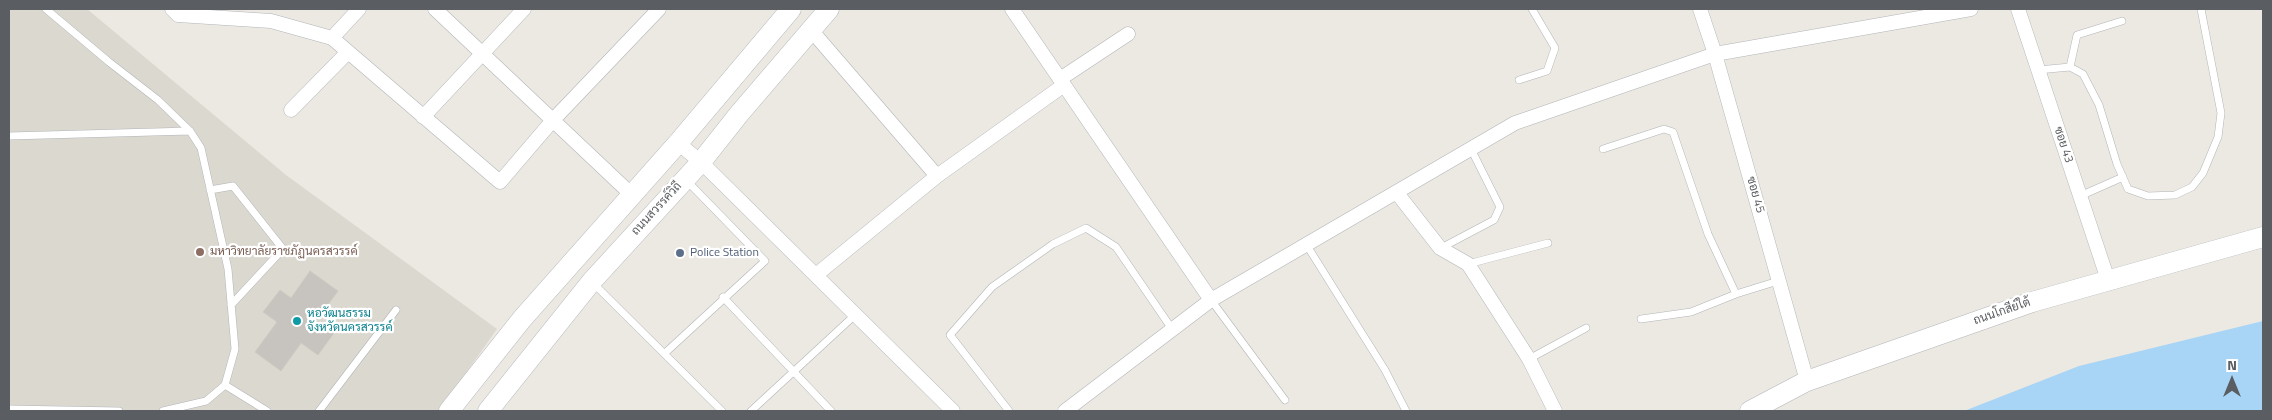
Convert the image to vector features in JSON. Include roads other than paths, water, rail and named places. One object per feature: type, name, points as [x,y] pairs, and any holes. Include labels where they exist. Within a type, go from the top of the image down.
[{"type":"main road","points":[[449,411],[522,320],[678,143],[791,9]]},
{"type":"main road","name":"ถนนสวรรค์วิถี","points":[[488,411],[592,281],[701,162],[739,114],[829,9]]},
{"type":"main road","name":"ถนนโกสีย์ใต้","points":[[1750,411],[1807,381],[2032,302],[2263,237]]},
{"type":"street","points":[[332,38],[359,9]]},
{"type":"street","points":[[435,9],[632,195]]},
{"type":"street","points":[[423,117],[524,9]]},
{"type":"street","points":[[178,11],[271,21],[332,38],[500,182],[553,120],[659,9]]},
{"type":"street","points":[[1012,9],[1211,300]]},
{"type":"street","name":"ซอย 45","points":[[1700,9],[1715,54],[1807,381]]},
{"type":"street","points":[[1065,411],[1211,300],[1397,193],[1515,122],[1715,54],[1971,9]]},
{"type":"street","name":"ซอย 43","points":[[2018,9],[2108,280]]},
{"type":"street","points":[[811,30],[937,176]]},
{"type":"street","points":[[816,275],[937,176],[1128,34]]},
{"type":"street","points":[[291,110],[348,52]]},
{"type":"street","points":[[678,143],[701,162],[953,411]]},
{"type":"street","points":[[1397,193],[1440,248],[1468,264],[1529,359],[1555,411]]},
{"type":"lane","points":[[46,9],[158,100],[190,131],[201,148],[228,269],[235,349],[225,385],[206,401],[164,411]]},
{"type":"lane","points":[[1519,80],[1547,71],[1555,48],[1532,9]]},
{"type":"lane","points":[[2038,70],[2070,67],[2083,74],[2100,105],[2128,189],[2148,196],[2175,195],[2192,188],[2203,173],[2218,137],[2220,113],[2201,9]]},
{"type":"lane","points":[[2070,67],[2078,35],[2122,20]]},
{"type":"lane","points":[[1603,149],[1664,129],[1673,132],[1708,234],[1736,294]]},
{"type":"lane","points":[[9,136],[190,131]]},
{"type":"lane","points":[[1440,248],[1494,220],[1500,206],[1471,149]]},
{"type":"lane","points":[[2080,196],[2123,177]]},
{"type":"lane","points":[[665,353],[723,297],[765,260],[685,179]]},
{"type":"lane","points":[[210,190],[233,186],[283,248],[231,305]]},
{"type":"lane","points":[[1009,411],[950,335],[992,287],[1053,244],[1086,228],[1116,247],[1172,329]]},
{"type":"lane","points":[[1468,264],[1548,242]]},
{"type":"lane","points":[[1306,244],[1385,370],[1406,411]]},
{"type":"lane","points":[[592,281],[722,411]]},
{"type":"lane","points":[[1641,319],[1691,312],[1736,294],[1778,281]]},
{"type":"lane","points":[[723,297],[830,411]]},
{"type":"lane","points":[[1211,300],[1285,400]]},
{"type":"lane","points":[[319,411],[396,310]]},
{"type":"lane","points":[[751,411],[795,373],[856,314]]},
{"type":"lane","points":[[1529,359],[1586,328]]},
{"type":"lane","points":[[225,385],[267,411]]},
{"type":"lane","points":[[9,409],[119,411]]},
{"type":"water","points":[[2263,321],[2263,411],[1964,411],[2079,366]]},
{"type":"place","name":"มหาวิทยาลัยราชภัฏนครสวรรค์","points":[[200,252]]},
{"type":"place","name":"Police Station","points":[[680,253]]},
{"type":"place","name":"หอวัฒนธรรม จังหวัดนครสวรรค์","points":[[297,321]]}]
